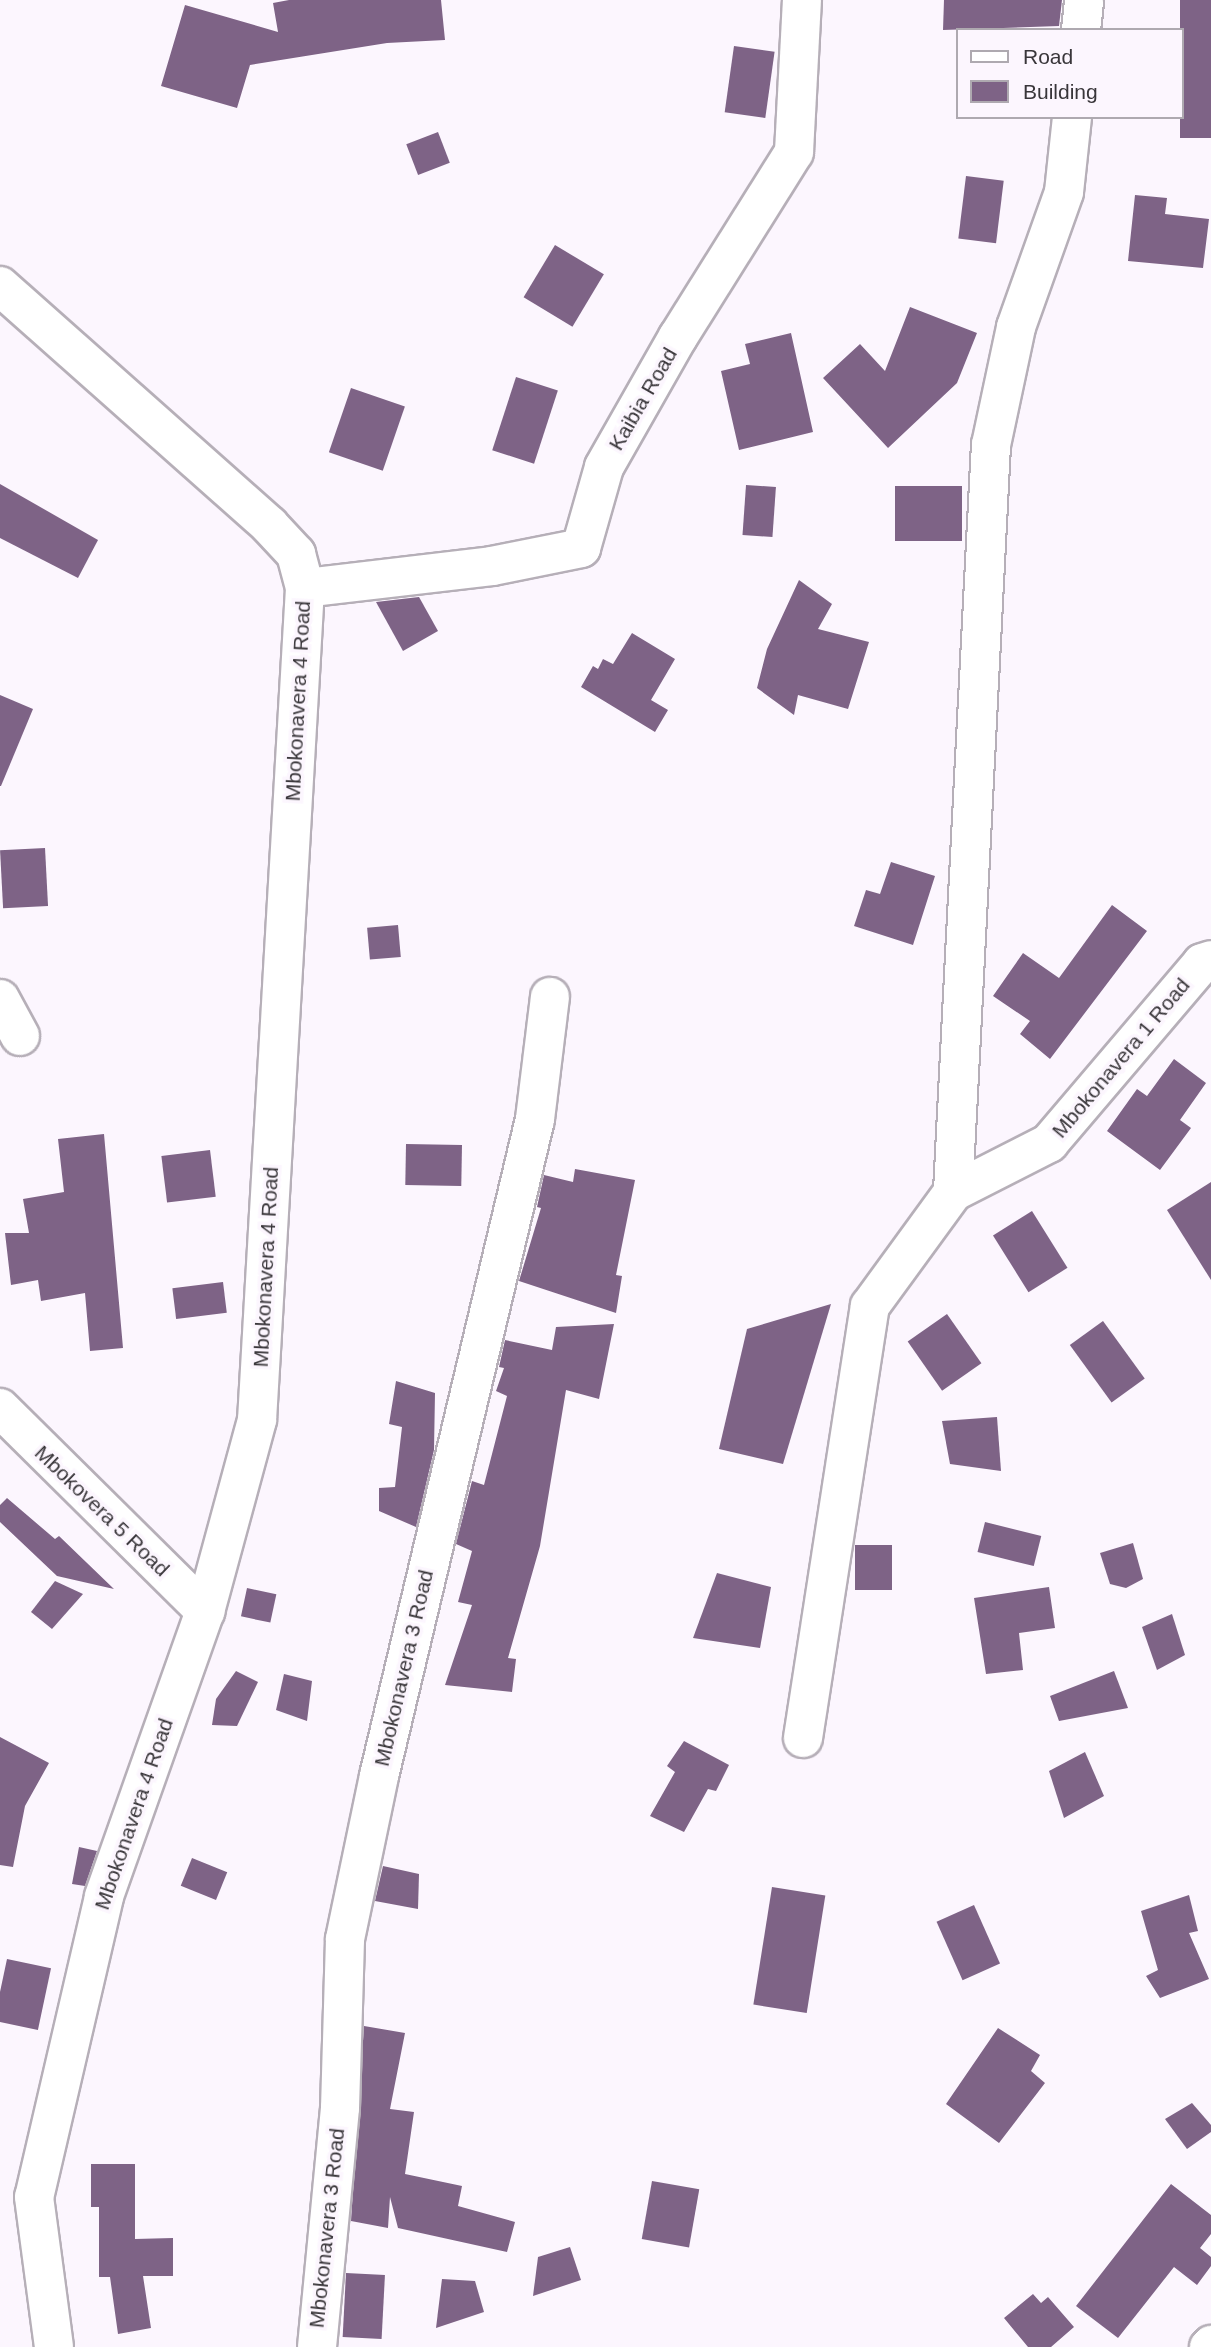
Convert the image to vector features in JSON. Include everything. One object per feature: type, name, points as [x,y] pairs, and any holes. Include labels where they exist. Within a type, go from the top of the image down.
[{"type":"street","name":"Kaibia Road","points":[[305,588],[492,566],[581,548],[604,467],[678,337],[794,152],[802,0]]},
{"type":"street","points":[[1081,28],[1084,0]]},
{"type":"street","points":[[803,1738],[870,1306],[953,1192],[991,444],[1016,327],[1064,192],[1072,119]]},
{"type":"street","name":"Mbokonavera 4 Road","points":[[0,286],[269,525],[296,554],[305,588],[257,1420],[205,1611],[104,1896],[34,2197],[54,2347]]},
{"type":"street","name":"Mbokonavera 1 Road","points":[[953,1192],[1049,1143],[1208,963]]},
{"type":"street","name":"Mbokonavera 3 Road","points":[[317,2347],[340,2108],[345,1938],[379,1776],[535,1119],[550,997]]},
{"type":"street","points":[[0,999],[20,1036]]},
{"type":"street","name":"Mbokovera 5 Road","points":[[0,1408],[205,1611]]},
{"type":"building","points":[[289,0],[441,0],[445,40],[387,43],[250,65],[237,108],[161,86],[185,5],[278,32],[273,3]]},
{"type":"building","points":[[944,0],[1062,0],[1059,26],[943,30]]},
{"type":"building","points":[[1180,0],[1211,0],[1211,138],[1180,138],[1180,119],[1183,119],[1183,28],[1180,28]]},
{"type":"building","points":[[734,46],[775,52],[765,118],[725,112]]},
{"type":"building","points":[[438,132],[450,163],[418,175],[406,144]]},
{"type":"building","points":[[966,176],[1004,181],[996,243],[958,239]]},
{"type":"building","points":[[1135,195],[1167,198],[1165,214],[1209,219],[1203,268],[1128,261]]},
{"type":"building","points":[[555,245],[604,274],[572,327],[524,297]]},
{"type":"building","points":[[910,307],[977,333],[957,383],[888,448],[823,378],[860,344],[885,371]]},
{"type":"building","points":[[791,333],[813,432],[739,450],[721,371],[750,364],[745,344]]},
{"type":"building","points":[[516,377],[558,391],[534,464],[492,450]]},
{"type":"building","points":[[351,388],[405,407],[383,471],[329,452]]},
{"type":"building","points":[[0,484],[98,540],[78,578],[0,538]]},
{"type":"building","points":[[746,485],[776,487],[772,537],[743,535]]},
{"type":"building","points":[[895,486],[962,486],[962,541],[895,541]]},
{"type":"building","points":[[799,580],[832,604],[818,629],[869,642],[848,709],[798,695],[794,715],[757,688],[767,649]]},
{"type":"building","points":[[419,597],[438,631],[403,651],[376,602]]},
{"type":"building","points":[[632,633],[675,659],[651,700],[668,710],[655,732],[581,687],[593,666],[598,669],[603,659],[613,664]]},
{"type":"building","points":[[0,695],[33,709],[1,786],[0,786]]},
{"type":"building","points":[[45,848],[48,906],[3,908],[0,850]]},
{"type":"building","points":[[891,862],[935,876],[913,945],[854,926],[866,890],[880,894]]},
{"type":"building","points":[[1112,905],[1147,931],[1050,1059],[1020,1034],[1030,1021],[993,996],[1023,953],[1059,978]]},
{"type":"building","points":[[398,925],[401,957],[370,960],[367,928]]},
{"type":"building","points":[[1174,1059],[1206,1083],[1180,1120],[1191,1128],[1160,1170],[1107,1131],[1137,1089],[1147,1096]]},
{"type":"building","points":[[104,1134],[123,1348],[90,1351],[85,1293],[41,1301],[38,1280],[11,1285],[5,1233],[29,1233],[23,1199],[64,1192],[58,1139]]},
{"type":"building","points":[[406,1144],[462,1145],[461,1186],[405,1185]]},
{"type":"building","points":[[210,1150],[216,1197],[167,1203],[161,1156]]},
{"type":"building","points":[[575,1169],[635,1180],[616,1275],[622,1276],[616,1313],[519,1281],[541,1208],[537,1207],[544,1175],[573,1182]]},
{"type":"building","points":[[1211,1182],[1211,1280],[1167,1210]]},
{"type":"building","points":[[1032,1211],[1068,1268],[1028,1292],[993,1235]]},
{"type":"building","points":[[223,1282],[227,1313],[176,1319],[172,1288]]},
{"type":"building","points":[[831,1304],[783,1464],[719,1449],[747,1329]]},
{"type":"building","points":[[947,1314],[981,1363],[942,1391],[908,1342]]},
{"type":"building","points":[[1103,1321],[1145,1378],[1112,1403],[1070,1345]]},
{"type":"building","points":[[614,1324],[599,1399],[566,1390],[540,1546],[508,1658],[516,1659],[512,1692],[445,1685],[472,1605],[458,1602],[472,1551],[456,1544],[472,1481],[484,1485],[507,1396],[496,1391],[504,1368],[499,1367],[505,1340],[552,1350],[556,1327]]},
{"type":"building","points":[[396,1381],[435,1393],[434,1450],[416,1527],[379,1511],[379,1488],[395,1487],[402,1427],[389,1424]]},
{"type":"building","points":[[997,1417],[1001,1471],[950,1464],[942,1421]]},
{"type":"building","points":[[7,1498],[55,1539],[59,1536],[114,1589],[57,1576],[0,1522],[0,1505]]},
{"type":"building","points":[[985,1522],[1041,1536],[1034,1566],[978,1552]]},
{"type":"building","points":[[1133,1543],[1143,1579],[1126,1588],[1110,1584],[1100,1553]]},
{"type":"building","points":[[855,1545],[892,1545],[892,1590],[855,1590]]},
{"type":"building","points":[[717,1573],[771,1587],[760,1648],[693,1638]]},
{"type":"building","points":[[55,1581],[83,1594],[52,1629],[31,1612]]},
{"type":"building","points":[[1049,1587],[1055,1628],[1019,1633],[1023,1670],[986,1674],[974,1598]]},
{"type":"building","points":[[247,1588],[276,1594],[270,1623],[241,1616]]},
{"type":"building","points":[[1172,1614],[1185,1655],[1157,1670],[1142,1627]]},
{"type":"building","points":[[236,1671],[258,1682],[237,1726],[212,1725],[216,1699]]},
{"type":"building","points":[[1114,1671],[1128,1708],[1059,1721],[1050,1696]]},
{"type":"building","points":[[284,1674],[312,1681],[307,1721],[276,1710]]},
{"type":"building","points":[[0,1737],[49,1763],[25,1806],[13,1867],[0,1865]]},
{"type":"building","points":[[684,1741],[729,1765],[716,1791],[708,1789],[684,1832],[650,1816],[675,1772],[667,1766]]},
{"type":"building","points":[[1085,1752],[1104,1796],[1064,1818],[1049,1771]]},
{"type":"building","points":[[79,1847],[97,1851],[85,1886],[72,1884]]},
{"type":"building","points":[[192,1858],[227,1872],[216,1900],[181,1886]]},
{"type":"building","points":[[383,1866],[419,1874],[418,1909],[375,1901]]},
{"type":"building","points":[[772,1887],[825,1895],[807,2013],[753,2005]]},
{"type":"building","points":[[1189,1895],[1198,1931],[1189,1933],[1209,1979],[1160,1998],[1146,1976],[1158,1970],[1141,1911]]},
{"type":"building","points":[[974,1905],[1000,1963],[963,1980],[937,1922]]},
{"type":"building","points":[[7,1959],[51,1968],[38,2030],[0,2022],[0,1992]]},
{"type":"building","points":[[364,2026],[405,2033],[390,2109],[414,2112],[405,2174],[462,2186],[458,2206],[515,2222],[507,2252],[398,2228],[390,2197],[388,2228],[351,2221]]},
{"type":"building","points":[[998,2028],[1040,2055],[1031,2071],[1045,2083],[999,2143],[946,2104]]},
{"type":"building","points":[[1192,2103],[1211,2125],[1211,2132],[1187,2149],[1165,2119]]},
{"type":"building","points":[[91,2164],[135,2164],[135,2239],[173,2238],[173,2276],[143,2276],[151,2328],[118,2334],[110,2277],[99,2277],[99,2207],[91,2207]]},
{"type":"building","points":[[652,2181],[699,2189],[689,2247],[642,2239]]},
{"type":"building","points":[[1171,2184],[1211,2215],[1211,2234],[1200,2248],[1211,2257],[1211,2266],[1197,2285],[1174,2267],[1118,2338],[1076,2306]]},
{"type":"building","points":[[570,2247],[581,2280],[533,2296],[538,2257]]},
{"type":"building","points":[[346,2273],[385,2275],[382,2339],[343,2337]]},
{"type":"building","points":[[442,2279],[475,2281],[484,2312],[436,2328]]},
{"type":"building","points":[[1033,2294],[1041,2303],[1048,2297],[1074,2327],[1051,2347],[1028,2347],[1004,2318]]}]
